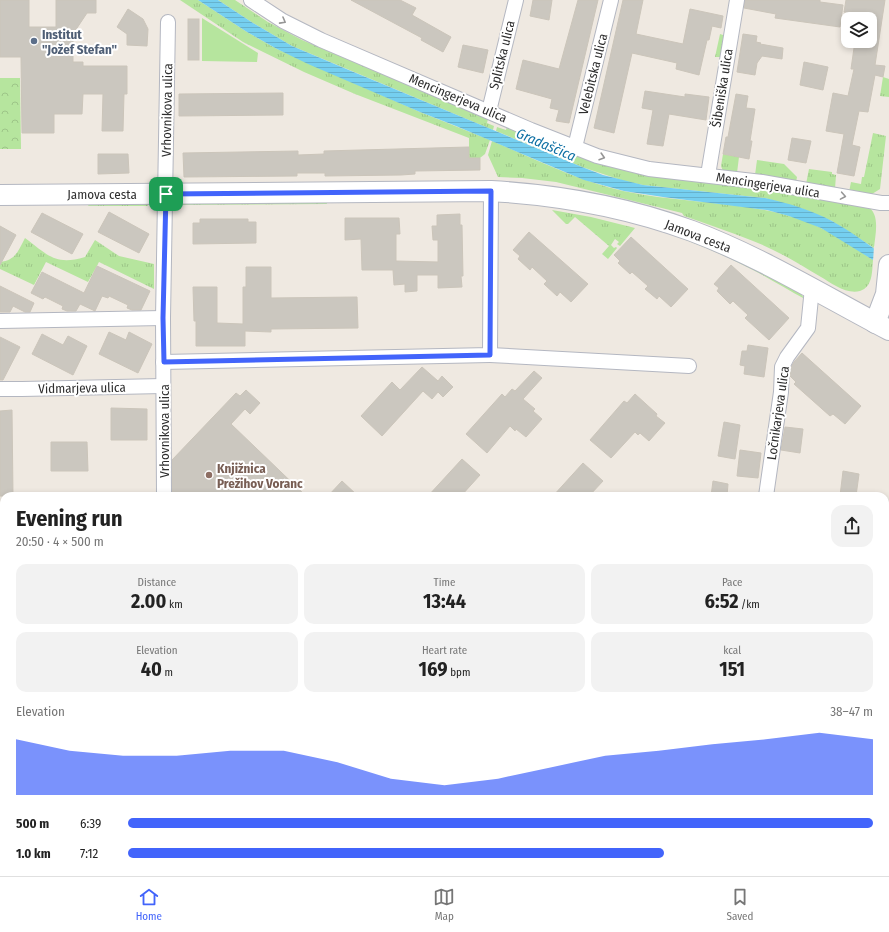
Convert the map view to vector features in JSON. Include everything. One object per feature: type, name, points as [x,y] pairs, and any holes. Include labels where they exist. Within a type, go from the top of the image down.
[{"type":"street","name":"Mencingerjeva ulica","points":[[250,0],[283,21],[321,40],[489,111],[530,130],[597,156],[637,166],[762,182],[881,203],[889,203]]},
{"type":"street","name":"Splitska ulica","points":[[489,111],[516,0]]},
{"type":"street","name":"Velebitska ulica","points":[[575,147],[611,0]]},
{"type":"street","name":"Šibeniška ulica","points":[[708,176],[737,0]]},
{"type":"street","name":"Vrhovnikova ulica","points":[[164,492],[163,318],[168,22]]},
{"type":"street","name":"Jamova cesta","points":[[0,195],[491,191],[542,195],[581,201],[632,213],[693,232],[768,265],[882,326]]},
{"type":"street","points":[[490,355],[491,191]]},
{"type":"street","points":[[882,326],[883,303],[887,290],[889,265]]},
{"type":"street","name":"Ločnikarjeva ulica","points":[[767,492],[781,392],[782,367],[787,357],[808,328],[812,288]]},
{"type":"street","points":[[0,321],[163,318]]},
{"type":"street","points":[[164,362],[490,355],[689,366]]},
{"type":"street","name":"Vidmarjeva ulica","points":[[0,389],[22,390],[163,386]]},
{"type":"green space","points":[[180,0],[198,0],[247,32],[277,49],[420,112],[490,140],[485,154],[480,158],[469,158],[469,138],[355,94],[304,72],[243,42]]},
{"type":"green space","points":[[218,0],[235,0],[268,22],[302,40],[488,119],[487,123],[494,126],[493,130],[292,46]]},
{"type":"green space","points":[[202,18],[258,53],[257,62],[202,61]]},
{"type":"green space","points":[[720,34],[726,36],[721,57],[715,57]]},
{"type":"green space","points":[[883,77],[889,79],[889,97],[880,96]]},
{"type":"green space","points":[[0,78],[20,78],[21,149],[0,149]]},
{"type":"green space","points":[[507,126],[573,154],[607,166],[641,174],[766,189],[867,206],[874,214],[876,219],[874,248],[832,221],[803,209],[765,198],[643,185],[624,181],[582,167],[496,131],[497,127],[506,130]]},
{"type":"green space","points":[[873,133],[886,136],[880,189],[872,194],[849,192],[851,182],[861,184],[862,177],[864,177]]},
{"type":"green space","points":[[492,141],[573,176],[606,187],[645,195],[735,205],[802,220],[830,233],[873,260],[870,282],[860,291],[855,292],[845,290],[771,249],[736,234],[684,216],[682,213],[556,182],[498,177],[488,155]]},
{"type":"green space","points":[[723,154],[739,157],[737,173],[723,171],[721,166]]},
{"type":"green space","points":[[757,160],[784,164],[797,177],[796,182],[755,175]]},
{"type":"green space","points":[[809,169],[832,172],[832,174],[836,175],[835,189],[806,184]]},
{"type":"green space","points":[[326,200],[327,204],[180,205],[179,201]]},
{"type":"green space","points":[[90,202],[147,202],[148,206],[88,206]]},
{"type":"green space","points":[[552,210],[591,217],[635,228],[620,246],[617,244],[619,242],[615,239],[611,245],[614,248],[617,248],[608,259],[602,254],[609,246],[575,217],[568,224],[566,224]]},
{"type":"green space","points":[[660,228],[743,262],[800,293],[805,299],[757,272],[730,259],[699,245],[656,229]]},
{"type":"green space","points":[[25,238],[46,254],[66,260],[85,257],[95,240],[119,256],[154,264],[154,289],[99,262],[88,282],[46,262],[34,285],[0,269],[0,262],[13,257]]},
{"type":"water","points":[[198,0],[218,0],[292,46],[603,175],[643,185],[765,198],[791,205],[816,213],[832,221],[854,234],[889,259],[874,258],[873,260],[821,228],[789,216],[767,210],[624,191],[584,180],[308,64],[247,32]]},
{"type":"pier","points":[[874,246],[889,256],[888,270],[875,261],[873,262]]},
{"type":"building","points":[[0,0],[29,0],[29,27],[56,27],[56,0],[96,0],[96,13],[87,13],[73,34],[73,62],[83,62],[83,66],[127,66],[127,94],[124,94],[123,131],[102,131],[103,94],[83,94],[82,114],[54,114],[54,133],[22,133],[21,57],[0,57]]},
{"type":"building","points":[[351,0],[400,0],[416,8],[412,15],[451,37],[443,52],[421,40],[422,38]]},
{"type":"building","points":[[533,0],[552,0],[549,20],[530,16]]},
{"type":"building","points":[[578,0],[598,0],[569,123],[556,121],[559,110],[550,108],[552,99],[516,89],[523,60],[559,69]]},
{"type":"building","points":[[623,0],[643,0],[636,34],[683,44],[690,9],[723,16],[721,28],[712,26],[709,40],[707,40],[699,75],[676,69],[677,63],[632,53],[614,133],[594,128]]},
{"type":"building","points":[[745,0],[820,0],[820,2],[843,5],[840,27],[775,18],[776,14],[744,8]]},
{"type":"building","points":[[846,0],[885,0],[875,65],[885,66],[883,77],[875,75],[868,112],[859,111],[852,145],[860,147],[854,176],[837,173],[844,134],[826,131],[833,93],[848,96],[854,69],[851,69],[854,48],[877,48],[877,12],[844,12]]},
{"type":"building","points":[[128,9],[143,19],[148,29],[147,46],[127,45],[127,34],[117,27]]},
{"type":"building","points":[[188,19],[199,19],[199,60],[188,60]]},
{"type":"building","points":[[743,34],[757,36],[756,42],[761,43],[760,44],[783,48],[782,59],[762,56],[757,63],[755,75],[737,72]]},
{"type":"building","points":[[463,45],[488,50],[483,73],[458,67]]},
{"type":"building","points":[[804,62],[828,67],[823,90],[800,85]]},
{"type":"building","points":[[645,91],[685,97],[685,94],[709,97],[706,120],[669,114],[663,146],[647,144],[653,110],[642,108]]},
{"type":"building","points":[[283,93],[283,115],[179,116],[179,94]]},
{"type":"building","points":[[736,94],[748,96],[746,108],[755,109],[749,159],[723,154],[726,137],[728,137]]},
{"type":"building","points":[[792,138],[811,141],[806,163],[788,160]]},
{"type":"building","points":[[469,147],[469,158],[480,158],[480,170],[415,171],[415,174],[401,175],[325,176],[325,173],[297,173],[297,176],[184,177],[183,153],[298,151],[298,155],[324,154],[324,151]]},
{"type":"building","points":[[98,154],[128,154],[129,173],[98,174]]},
{"type":"building","points":[[109,212],[149,234],[139,253],[98,232]]},
{"type":"building","points":[[42,213],[83,234],[72,254],[31,232]]},
{"type":"building","points":[[460,214],[460,225],[462,225],[462,287],[438,288],[438,275],[417,275],[417,291],[405,292],[405,284],[394,285],[393,270],[362,270],[361,239],[345,240],[345,218],[399,218],[400,234],[396,234],[396,261],[438,262],[438,240],[433,240],[432,226],[437,226],[437,215]]},
{"type":"building","points":[[200,219],[248,219],[248,222],[256,222],[256,243],[193,244],[193,223],[200,223]]},
{"type":"building","points":[[0,226],[16,235],[0,265]]},
{"type":"building","points":[[529,232],[588,284],[571,302],[560,292],[557,296],[544,284],[547,281],[532,267],[530,270],[518,259],[520,256],[513,250]]},
{"type":"building","points":[[631,237],[688,289],[671,307],[659,296],[657,299],[645,289],[648,286],[632,272],[630,274],[618,263],[620,261],[614,255]]},
{"type":"building","points":[[731,265],[789,318],[769,340],[745,318],[748,315],[733,301],[730,304],[717,291],[719,288],[714,284]]},
{"type":"building","points":[[97,266],[150,291],[141,310],[132,310],[127,308],[128,305],[109,296],[108,298],[102,296],[95,311],[80,304],[76,311],[67,311],[62,309],[63,306],[45,297],[43,299],[31,293],[42,272],[84,293]]},
{"type":"building","points":[[246,267],[271,267],[271,298],[357,297],[358,328],[271,329],[271,332],[245,331],[245,346],[196,346],[196,321],[194,321],[193,287],[217,287],[217,323],[243,324],[243,287],[246,287]]},
{"type":"building","points":[[0,286],[34,303],[30,312],[25,312],[13,306],[10,312],[0,312]]},
{"type":"building","points":[[109,332],[126,340],[129,332],[152,344],[138,373],[99,354]]},
{"type":"building","points":[[42,334],[63,345],[68,336],[87,346],[73,375],[32,354]]},
{"type":"building","points":[[0,337],[20,347],[3,380],[0,380]]},
{"type":"building","points":[[748,345],[768,348],[764,377],[744,374],[745,366],[740,365],[742,351],[747,351]]},
{"type":"building","points":[[802,353],[861,406],[845,424],[833,414],[830,416],[794,384],[796,382],[790,376],[790,369]]},
{"type":"building","points":[[422,367],[438,381],[442,376],[453,387],[443,397],[438,392],[432,399],[423,391],[382,436],[361,416],[392,382],[400,390]]},
{"type":"building","points":[[534,371],[542,378],[523,399],[535,409],[533,411],[542,419],[526,437],[516,429],[515,431],[510,426],[487,453],[466,434],[502,394],[505,397],[512,389],[515,391]]},
{"type":"building","points":[[246,390],[260,403],[250,414],[245,409],[231,424],[302,492],[172,492],[172,460],[236,393],[240,396]]},
{"type":"building","points":[[635,394],[657,414],[656,416],[665,423],[649,441],[640,433],[638,435],[635,432],[611,458],[590,440],[624,401],[627,403]]},
{"type":"building","points":[[111,408],[147,409],[147,440],[111,440]]},
{"type":"building","points":[[12,410],[13,492],[0,492],[0,411]]},
{"type":"building","points":[[724,422],[740,425],[735,459],[718,456]]},
{"type":"building","points":[[785,427],[803,429],[800,453],[781,450]]},
{"type":"building","points":[[51,442],[87,442],[88,471],[51,471]]},
{"type":"building","points":[[740,450],[761,453],[758,478],[737,476]]},
{"type":"building","points":[[462,459],[480,475],[465,492],[432,492]]},
{"type":"building","points":[[583,463],[603,481],[593,492],[557,492]]},
{"type":"building","points":[[843,471],[859,474],[857,492],[840,492]]},
{"type":"building","points":[[342,481],[354,492],[332,492]]},
{"type":"building","points":[[713,481],[728,484],[727,492],[712,492]]},
{"type":"place","name":"Institut \"Jožef Stefan\"","points":[[34,41]]},
{"type":"place","name":"Knjižnica Prežihov Voranc","points":[[209,475]]},
{"type":"route","points":[[491,191],[490,355],[164,362],[163,318],[166,194],[491,191]]},
{"type":"water label","name":"Gradaščica","points":[[546,145]]}]
